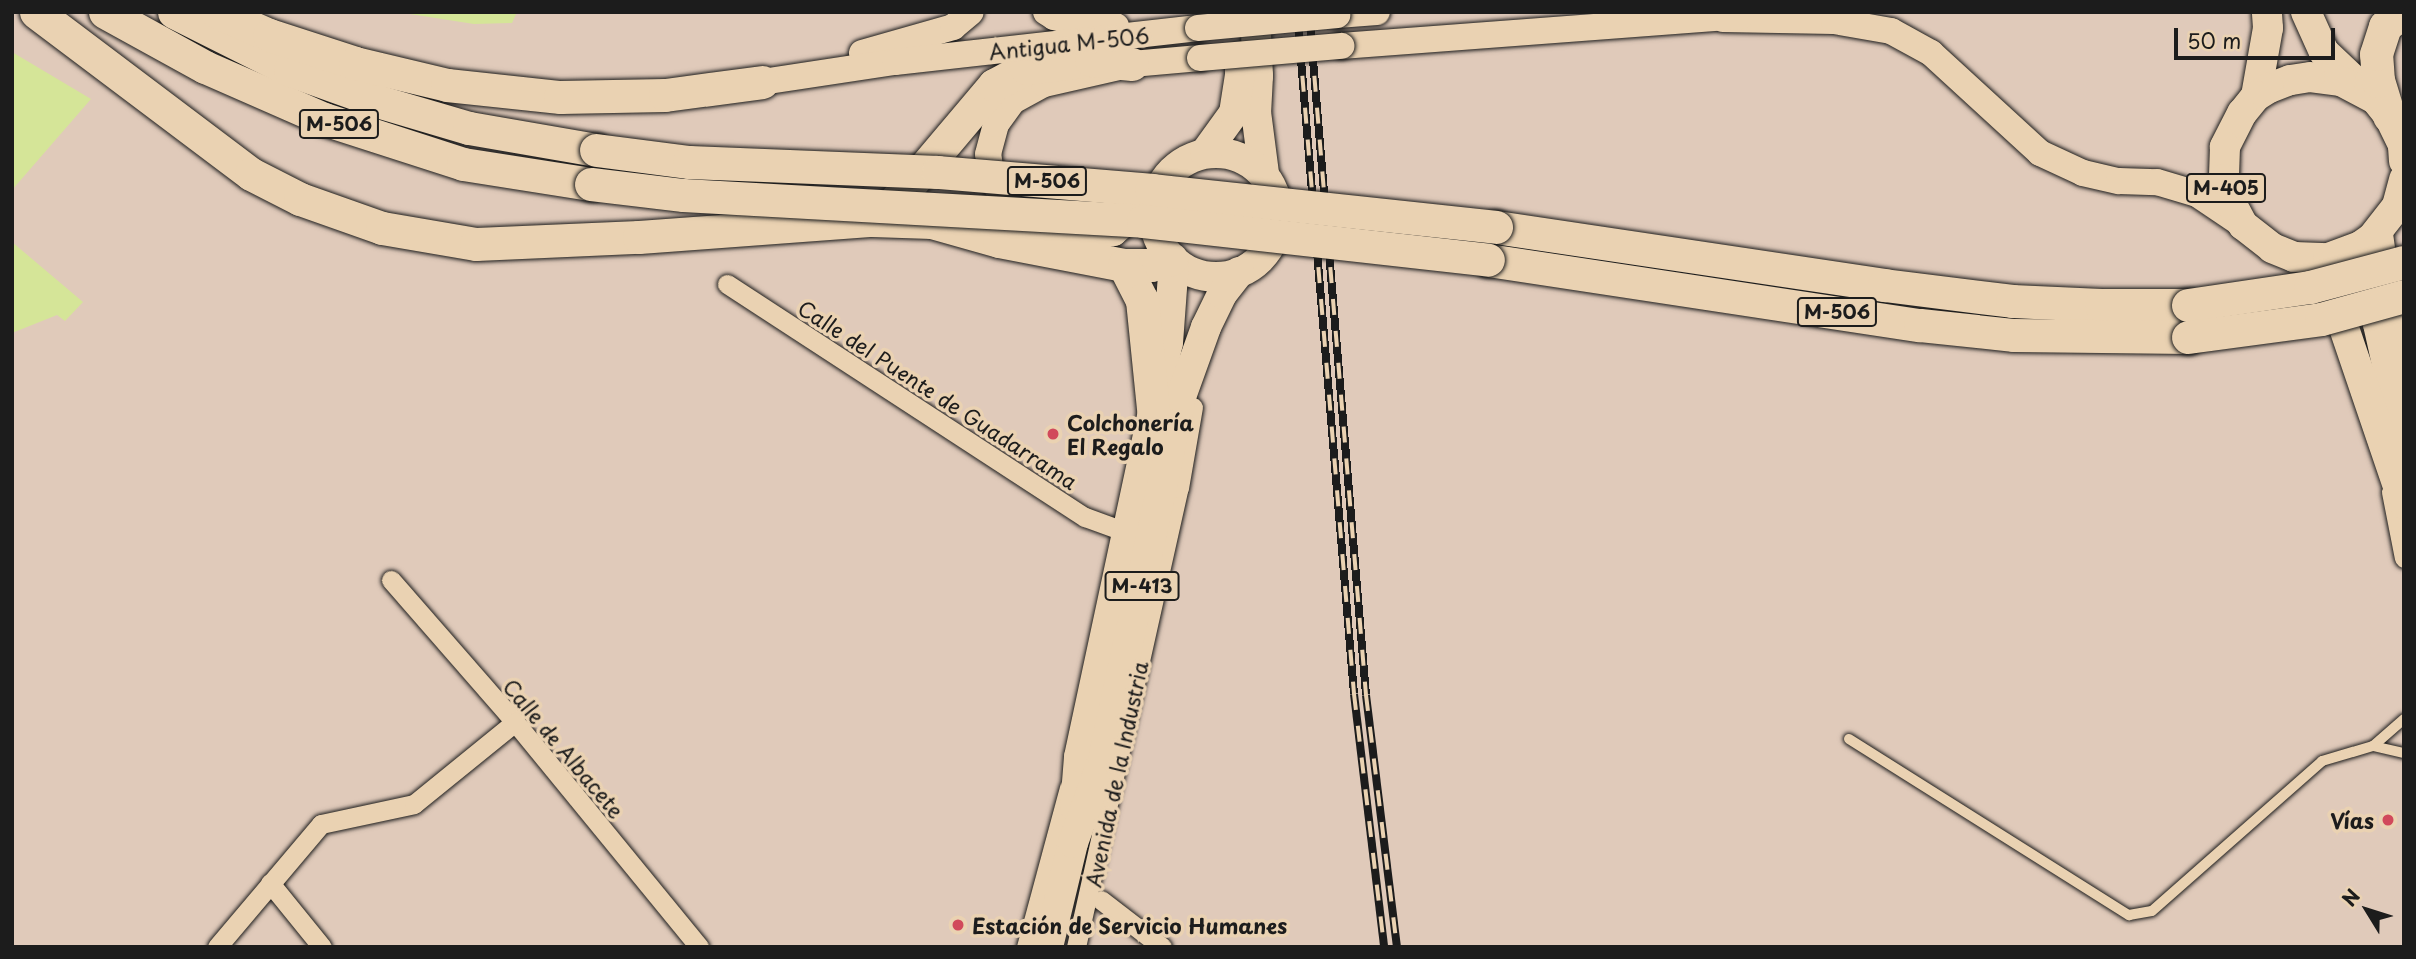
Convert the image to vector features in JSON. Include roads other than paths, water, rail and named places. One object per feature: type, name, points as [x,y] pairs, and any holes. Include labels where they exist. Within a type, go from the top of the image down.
[{"type":"highway","points":[[36,12],[251,174],[300,200],[382,228],[476,244],[639,237],[872,220],[932,222],[999,241],[1124,265],[1151,265],[1172,260]]},
{"type":"highway","name":"M-506","points":[[105,12],[205,67],[324,119],[463,164],[591,184],[683,195],[1143,221],[1488,260],[1920,325],[2014,335],[2188,337],[2321,319],[2404,296]]},
{"type":"highway","name":"M-506","points":[[174,12],[290,70],[377,101],[469,128],[596,150],[689,162],[938,172],[1152,190],[1496,227],[1884,285],[2012,301],[2101,306],[2188,304],[2310,288],[2404,262]]},
{"type":"highway","points":[[217,12],[269,35],[355,63],[447,85],[559,97],[665,95],[762,82]]},
{"type":"highway","points":[[2382,107],[2376,54],[2385,26],[2403,12]]},
{"type":"highway","points":[[872,220],[911,184],[994,85],[1026,68],[1091,60],[1132,64]]},
{"type":"highway","points":[[1124,265],[1142,300],[1154,419]]},
{"type":"main road","points":[[1205,153],[1234,113],[1240,76],[1239,12]]},
{"type":"main road","name":"M-413","points":[[1073,844],[1103,759],[1181,397],[1206,327],[1222,294],[1240,272],[1258,261],[1276,233],[1278,211],[1273,189],[1264,174],[1256,112],[1258,76],[1255,12]]},
{"type":"main road","name":"M-405","points":[[2267,12],[2269,27],[2256,96],[2242,113],[2225,147],[2224,178],[2227,195],[2243,225],[2272,248],[2294,257],[2328,258],[2359,247],[2377,232]]},
{"type":"main road","points":[[2306,12],[2324,52],[2382,107],[2403,145],[2404,161]]},
{"type":"main road","points":[[2256,96],[2290,80],[2310,77],[2341,81],[2382,107]]},
{"type":"main road","points":[[1240,272],[1226,276],[1204,276],[1172,260],[1157,237],[1153,216],[1157,194],[1167,175],[1185,160],[1205,153],[1229,153],[1247,160],[1264,174]]},
{"type":"main road","points":[[2377,232],[2397,206],[2404,179]]},
{"type":"main road","name":"M-405","points":[[2377,232],[2378,324],[2392,437],[2404,505]]},
{"type":"main road","name":"M-405","points":[[2294,257],[2343,325],[2392,437]]},
{"type":"main road","name":"M-413","points":[[1073,844],[1079,757],[1154,419],[1168,343],[1172,260]]},
{"type":"main road","name":"Avenida de la Industria","points":[[1048,947],[1073,844]]},
{"type":"street","points":[[762,82],[953,27],[971,12]]},
{"type":"street","points":[[1046,12],[1054,17],[1092,26],[1198,28]]},
{"type":"street","name":"Antigua M-506","points":[[762,82],[895,62],[1198,28],[1377,12]]},
{"type":"street","points":[[1723,19],[1761,12]]},
{"type":"street","points":[[1157,194],[1114,233],[1083,235],[1038,222],[1010,205],[992,181],[988,154],[996,124],[1013,101],[1044,84],[1132,64],[1723,19],[1834,21],[1891,31],[1931,53],[2040,153],[2083,173],[2119,181],[2157,182],[2197,194],[2243,225]]},
{"type":"street","points":[[2377,232],[2404,355]]},
{"type":"street","name":"Calle del Puente de Guadarrama","points":[[727,284],[1085,517],[1129,533]]},
{"type":"street","name":"Avenida de la Industria","points":[[1076,947],[1179,488],[1206,327]]},
{"type":"street","points":[[2392,437],[2404,558]]},
{"type":"street","name":"Calle de Albacete","points":[[391,580],[515,722],[699,947]]},
{"type":"street","name":"Avenida de la Industria","points":[[1090,947],[1153,659],[1145,642]]},
{"type":"street","points":[[217,947],[321,824],[414,804],[515,722]]},
{"type":"street","name":"Avenida de la Industria","points":[[1026,947],[1079,757]]},
{"type":"street","points":[[270,883],[322,947]]},
{"type":"street","points":[[1101,900],[1162,947]]},
{"type":"lane","points":[[1849,739],[2129,915],[2152,911],[2322,761],[2373,746],[2404,719]]},
{"type":"lane","points":[[2373,746],[2404,753]]},
{"type":"railway","points":[[1297,12],[1354,694],[1384,947]]},
{"type":"railway","points":[[1309,12],[1366,695],[1397,947]]},
{"type":"place","name":"Colchonería El Regalo","points":[[1053,434]]},
{"type":"place","name":"Vías","points":[[2388,820]]},
{"type":"place","name":"Estación de Servicio Humanes","points":[[958,925]]}]
